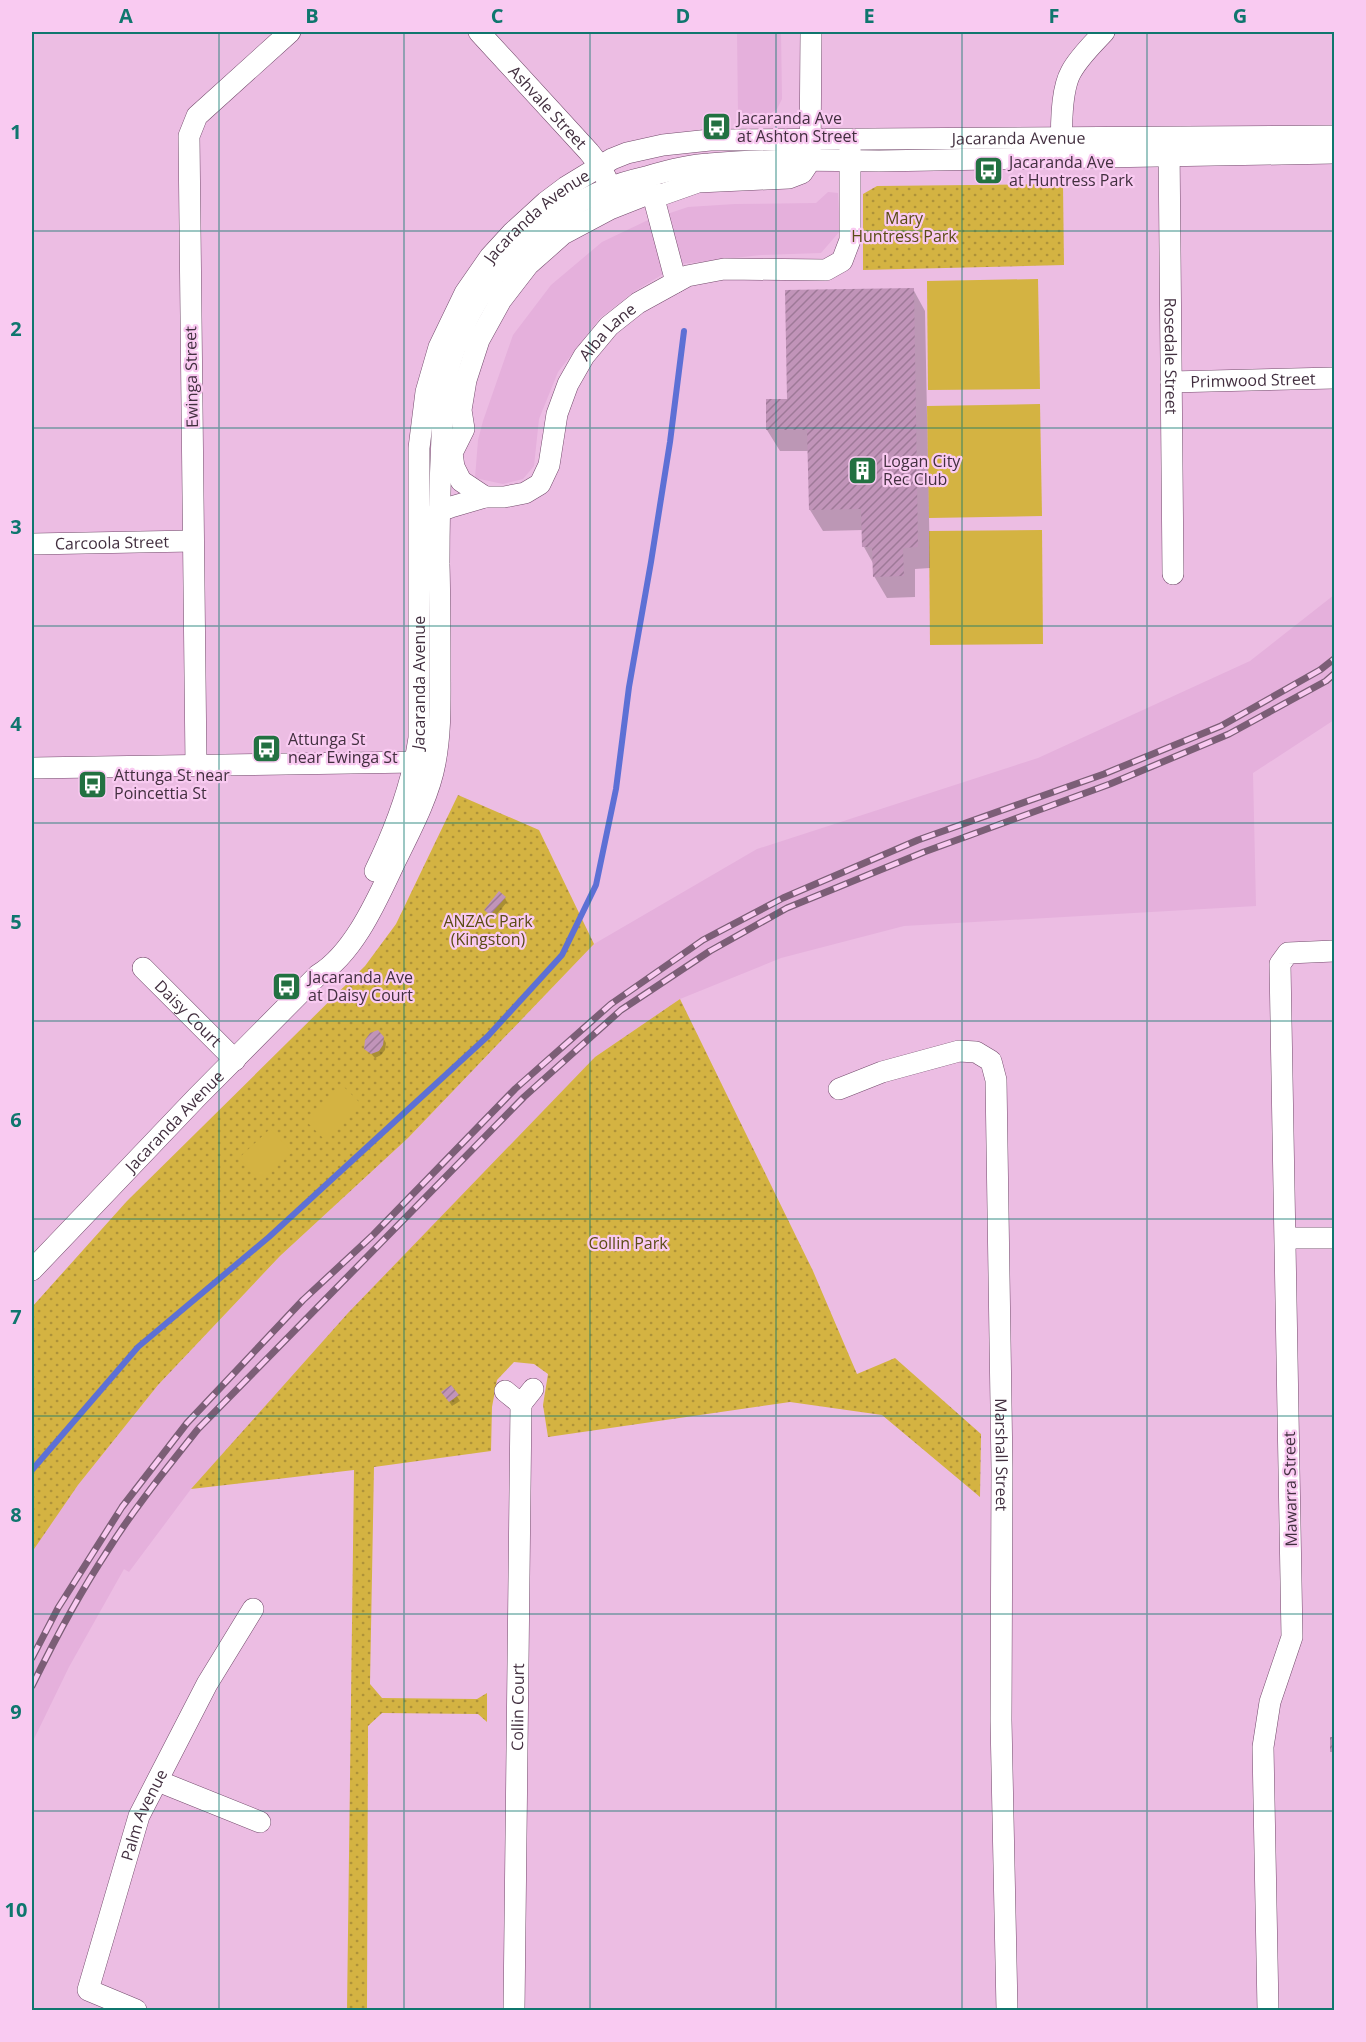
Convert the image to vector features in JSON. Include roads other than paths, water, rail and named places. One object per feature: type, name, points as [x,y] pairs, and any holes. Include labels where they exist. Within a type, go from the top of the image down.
[{"type":"street","name":"Ewinga Street","points":[[195,765],[189,136],[197,117],[290,32]]},
{"type":"street","name":"Ashvale Street","points":[[479,32],[600,166],[611,187]]},
{"type":"street","points":[[486,497],[461,481],[447,453],[464,429],[461,410],[465,380],[478,340],[501,300],[528,264],[563,234],[610,209],[643,196],[667,193],[698,182],[789,178],[802,173],[810,160],[811,32]]},
{"type":"street","points":[[1062,158],[1067,80],[1076,64],[1104,32]]},
{"type":"street","name":"Jacaranda Avenue","points":[[425,764],[440,723],[439,511],[447,453],[444,401],[450,362],[464,325],[484,289],[510,254],[546,222],[611,187],[662,172],[708,164],[810,160],[1062,158],[1169,146],[1335,136]]},
{"type":"street","name":"Jacaranda Avenue","points":[[32,1270],[197,1097],[318,975],[330,968],[357,934],[378,898],[421,804],[425,764],[420,708],[419,448],[426,392],[439,346],[465,292],[490,257],[546,202],[612,159],[627,153],[684,142],[810,138],[1062,137],[1169,146],[1335,153]]},
{"type":"street","name":"Alba Lane","points":[[439,511],[486,497],[504,497],[525,493],[540,484],[549,465],[557,414],[568,384],[584,356],[609,327],[631,309],[687,276],[724,269],[826,270],[842,261],[850,240],[850,138]]},
{"type":"street","name":"Rosedale Street","points":[[1169,146],[1173,574]]},
{"type":"street","points":[[653,195],[676,282]]},
{"type":"street","name":"Primwood Street","points":[[1171,382],[1335,378]]},
{"type":"street","points":[[419,611],[426,597],[429,581],[428,537],[432,520],[439,511]]},
{"type":"street","name":"Carcoola Street","points":[[32,543],[193,541]]},
{"type":"street","points":[[32,768],[425,764]]},
{"type":"street","name":"Mawarra Street","points":[[1268,2010],[1263,1747],[1270,1702],[1292,1637],[1280,964],[1288,954],[1295,952],[1335,951]]},
{"type":"street","name":"Daisy Court","points":[[143,968],[235,1060]]},
{"type":"street","name":"Marshall Street","points":[[840,1089],[882,1072],[959,1051],[976,1052],[991,1061],[996,1080],[1007,2010]]},
{"type":"street","points":[[1286,1239],[1335,1238]]},
{"type":"street","name":"Collin Court","points":[[514,2010],[520,1395]]},
{"type":"street","name":"Palm Avenue","points":[[136,2010],[88,1990],[139,1816],[207,1684],[253,1609]]},
{"type":"street","points":[[158,1781],[260,1822]]},
{"type":"waterway","points":[[32,1470],[138,1347],[269,1237],[488,1036],[562,955],[596,885],[616,789],[629,687],[670,442],[684,331]]},
{"type":"railway","points":[[32,1658],[58,1608],[122,1507],[187,1423],[303,1300],[373,1235],[515,1089],[611,1004],[703,940],[783,898],[918,840],[1104,774],[1221,726],[1320,670],[1334,659]]},
{"type":"railway","points":[[32,1686],[87,1583],[118,1534],[198,1429],[524,1097],[621,1010],[710,951],[787,908],[924,852],[1110,784],[1229,734],[1326,681],[1334,674]]},
{"type":"place","name":"Jacaranda Ave at Ashton Street","points":[[716,127]]},
{"type":"place","name":"Jacaranda Ave at Huntress Park","points":[[988,171]]},
{"type":"place","name":"Logan City Rec Club","points":[[862,470]]},
{"type":"place","name":"Attunga St near Ewinga St","points":[[267,748]]},
{"type":"place","name":"Attunga St near Poincettia St","points":[[93,784]]},
{"type":"place","name":"Jacaranda Ave at Daisy Court","points":[[287,986]]},
{"type":"park label","name":"Mary Huntress Park","points":[[904,227]]},
{"type":"park label","name":"ANZAC Park (Kingston)","points":[[488,930]]},
{"type":"park label","name":"Collin Park","points":[[628,1243]]}]
